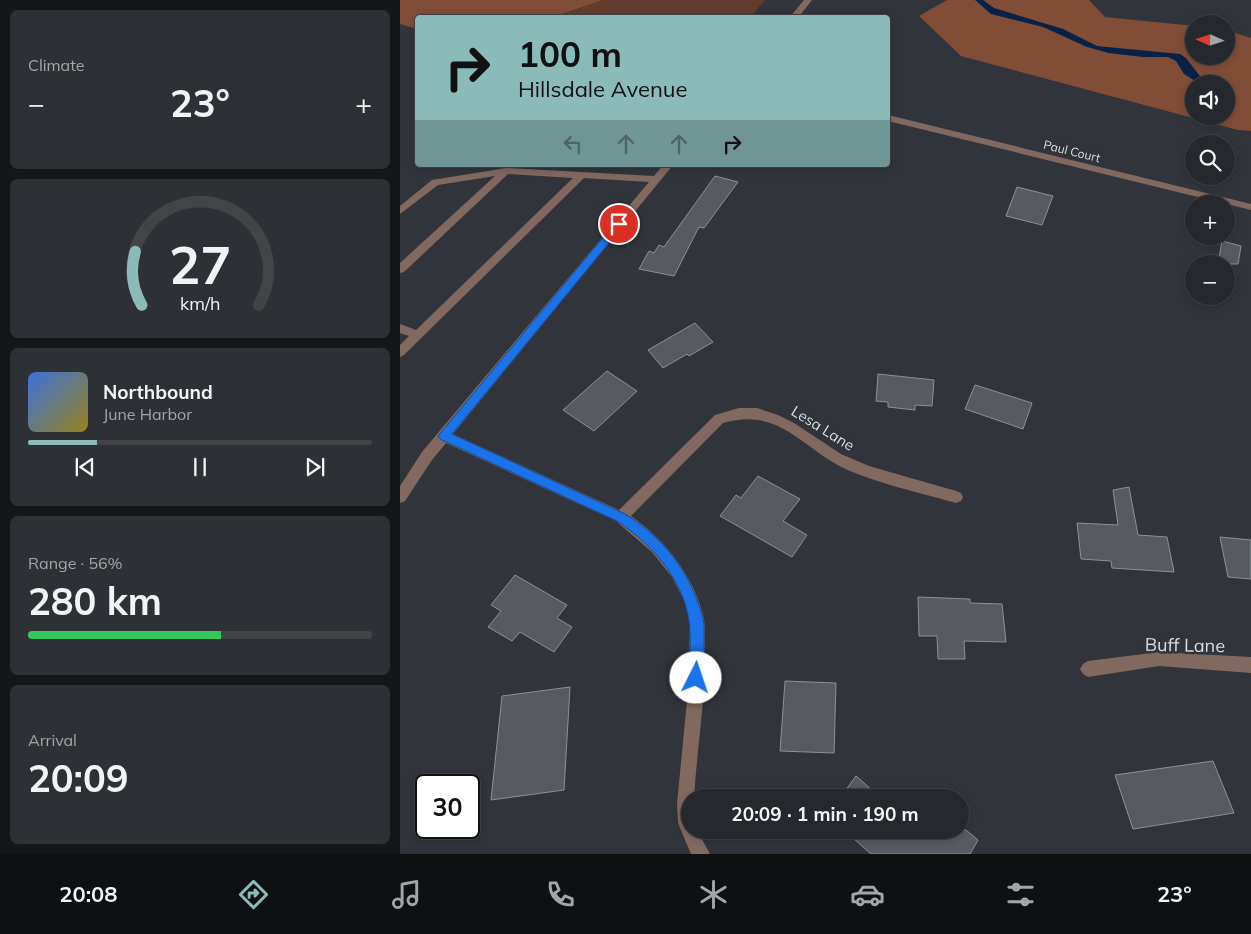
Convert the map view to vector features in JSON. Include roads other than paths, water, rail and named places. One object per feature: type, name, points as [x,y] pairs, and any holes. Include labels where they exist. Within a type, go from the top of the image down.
[{"type":"street","points":[[796,15],[808,0]]},
{"type":"street","name":"Paul Court","points":[[890,118],[1251,207]]},
{"type":"street","points":[[400,496],[427,456],[666,167]]},
{"type":"street","points":[[400,210],[435,182],[506,172],[657,179]]},
{"type":"street","points":[[400,269],[506,172]]},
{"type":"street","points":[[400,352],[582,175]]},
{"type":"street","points":[[400,328],[417,335]]},
{"type":"street","name":"Lesa Lane","points":[[621,518],[720,419],[733,413],[749,412],[769,415],[787,423],[822,450],[852,466],[956,497]]},
{"type":"street","points":[[444,436],[633,525],[659,548],[681,579],[696,616],[698,658],[684,817],[694,844],[701,854]]},
{"type":"street","name":"Buff Lane","points":[[1088,669],[1159,659],[1251,666]]},
{"type":"water","points":[[975,0],[983,0],[994,8],[1063,29],[1097,46],[1180,54],[1185,57],[1185,65],[1191,65],[1199,75],[1186,75],[1176,61],[1168,57],[1143,57],[1109,53],[1087,47],[1043,27],[991,14]]}]
